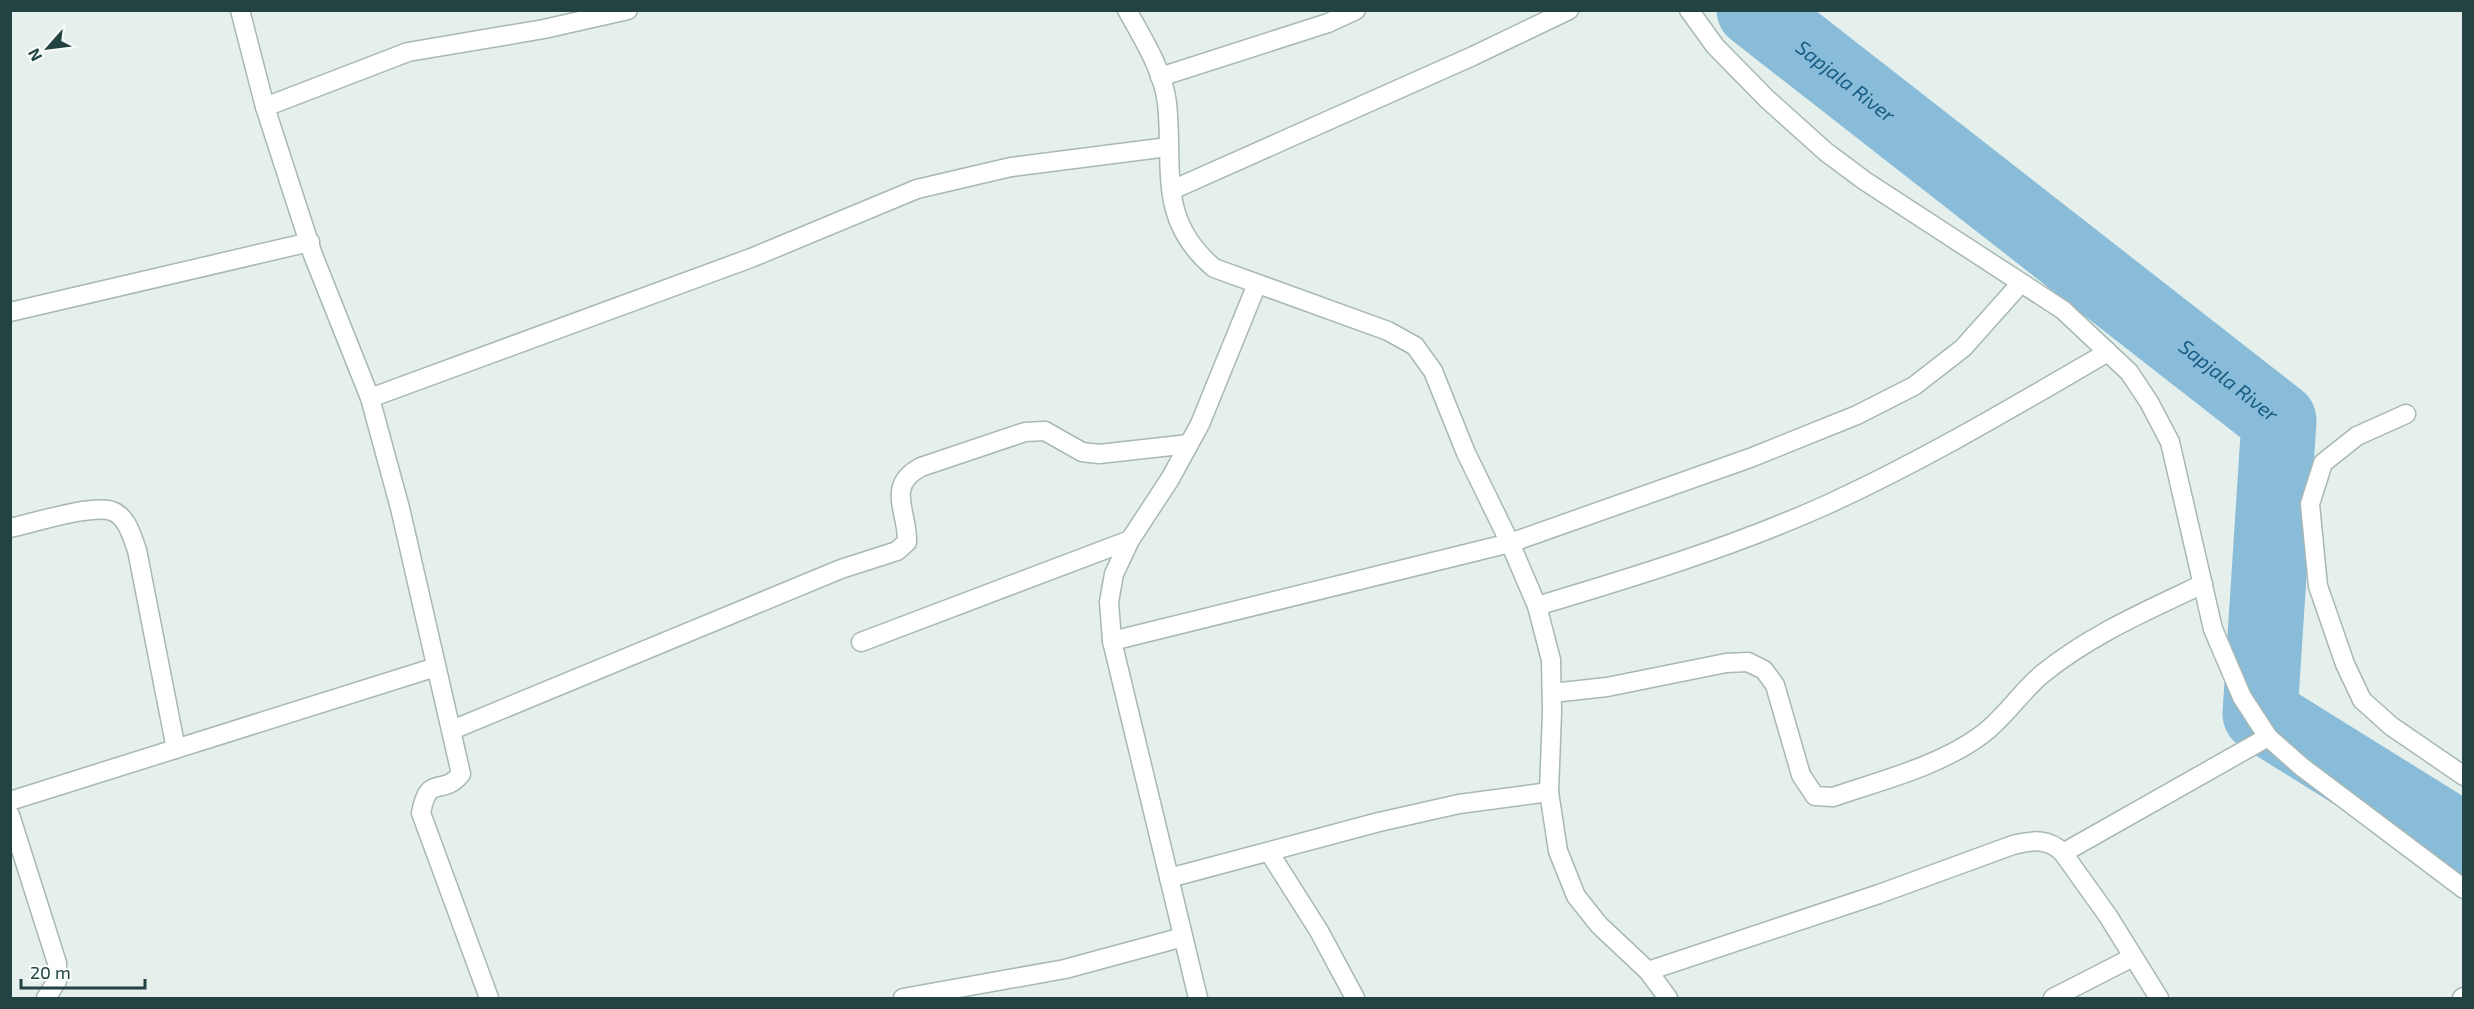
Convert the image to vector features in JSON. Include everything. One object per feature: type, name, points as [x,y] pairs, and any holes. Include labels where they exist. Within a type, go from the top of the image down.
[{"type":"street","points":[[240,10],[265,107],[313,255],[370,398],[400,508],[461,774],[453,783],[430,789],[424,796],[421,813],[489,999]]},
{"type":"street","points":[[265,107],[408,52],[544,29],[628,10]]},
{"type":"street","points":[[1127,10],[1160,77],[1167,102],[1173,204],[1185,238],[1198,255],[1214,268],[1388,331],[1415,346],[1433,371],[1466,453],[1510,543],[1537,606],[1551,660],[1549,792],[1558,851],[1576,896],[1599,925],[1647,971],[1668,999]]},
{"type":"street","points":[[1160,77],[1328,23],[1356,10]]},
{"type":"street","points":[[1172,190],[1473,56],[1569,10]]},
{"type":"street","points":[[1689,10],[1715,46],[1759,92],[1826,152],[1865,181],[2063,310],[2129,372],[2149,402],[2170,442],[2213,629],[2241,697],[2268,737],[2302,767],[2463,889]]},
{"type":"street","points":[[370,398],[751,258],[917,189],[1011,167],[1168,147]]},
{"type":"street","points":[[10,312],[310,242]]},
{"type":"street","points":[[1112,641],[1510,543],[1750,458],[1857,416],[1914,386],[1963,348],[2021,283]]},
{"type":"street","points":[[1198,999],[1112,641],[1109,602],[1114,574],[1130,540],[1170,479],[1200,424],[1257,284]]},
{"type":"street","points":[[1537,606],[1652,571],[1823,506],[1943,448],[2108,352]]},
{"type":"street","points":[[2406,414],[2357,436],[2324,463],[2310,504],[2318,586],[2345,664],[2362,700],[2391,726],[2463,776]]},
{"type":"street","points":[[452,730],[841,569],[897,551],[907,542],[900,496],[902,483],[910,473],[921,467],[1025,432],[1045,431],[1082,452],[1090,453],[1188,444]]},
{"type":"street","points":[[10,528],[93,509],[114,511],[127,524],[136,550],[176,749]]},
{"type":"street","points":[[861,642],[1130,540]]},
{"type":"street","points":[[1552,693],[1607,687],[1726,663],[1748,662],[1764,670],[1775,685],[1801,775],[1815,796],[1833,797],[1939,760],[1981,736],[2039,677],[2074,649],[2109,628],[2203,584]]},
{"type":"street","points":[[10,801],[436,667]]},
{"type":"street","points":[[2063,853],[2268,737]]},
{"type":"street","points":[[1169,878],[1379,822],[1459,804],[1549,792]]},
{"type":"street","points":[[10,815],[57,963],[57,981],[45,999]]},
{"type":"street","points":[[1647,971],[1879,894],[2029,840],[2045,841],[2058,847],[2063,853],[2159,999]]},
{"type":"street","points":[[1269,852],[1319,931],[1355,999]]},
{"type":"street","points":[[903,999],[1065,969],[1183,937]]},
{"type":"street","points":[[2053,999],[2133,957]]},
{"type":"waterway","name":"Sapjala River","points":[[1754,10],[2279,420],[2260,714],[2464,841]]}]
